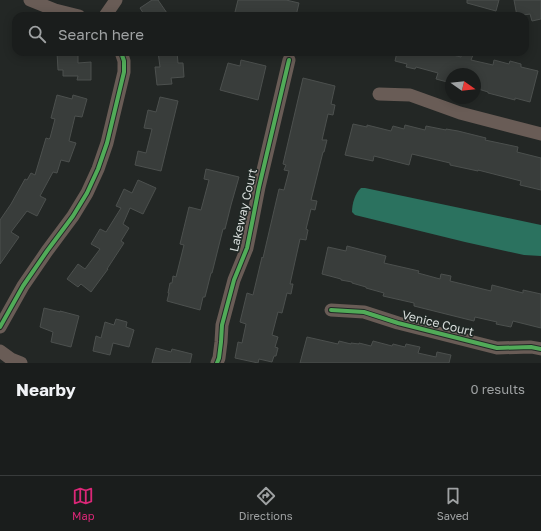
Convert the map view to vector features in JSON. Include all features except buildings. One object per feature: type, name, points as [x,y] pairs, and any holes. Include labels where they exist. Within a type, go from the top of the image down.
[{"type":"street","points":[[30,0],[62,12]]},
{"type":"street","points":[[108,12],[116,0]]},
{"type":"street","points":[[0,327],[27,280],[73,216],[87,193],[98,169],[107,144],[124,72],[122,56]]},
{"type":"street","name":"Lakeway Court","points":[[217,363],[219,358],[222,325],[234,280],[247,248],[259,187],[289,60]]},
{"type":"street","points":[[379,94],[410,95],[460,113],[541,134]]},
{"type":"street","name":"Venice Court","points":[[331,310],[364,312],[398,323],[497,348],[531,347],[541,349]]},
{"type":"street","points":[[0,351],[11,359],[21,363]]},
{"type":"shaded area","points":[[361,188],[541,225],[541,256],[524,255],[465,242],[355,215],[352,212],[353,202]]},
{"type":"cycle path","points":[[0,327],[23,286],[73,216],[87,193],[98,169],[107,143],[124,72],[122,56]]},
{"type":"cycle path","points":[[217,363],[219,358],[222,325],[234,280],[247,248],[259,187],[289,60]]},
{"type":"cycle path","points":[[331,310],[364,312],[398,323],[497,348],[531,347],[541,349]]}]
